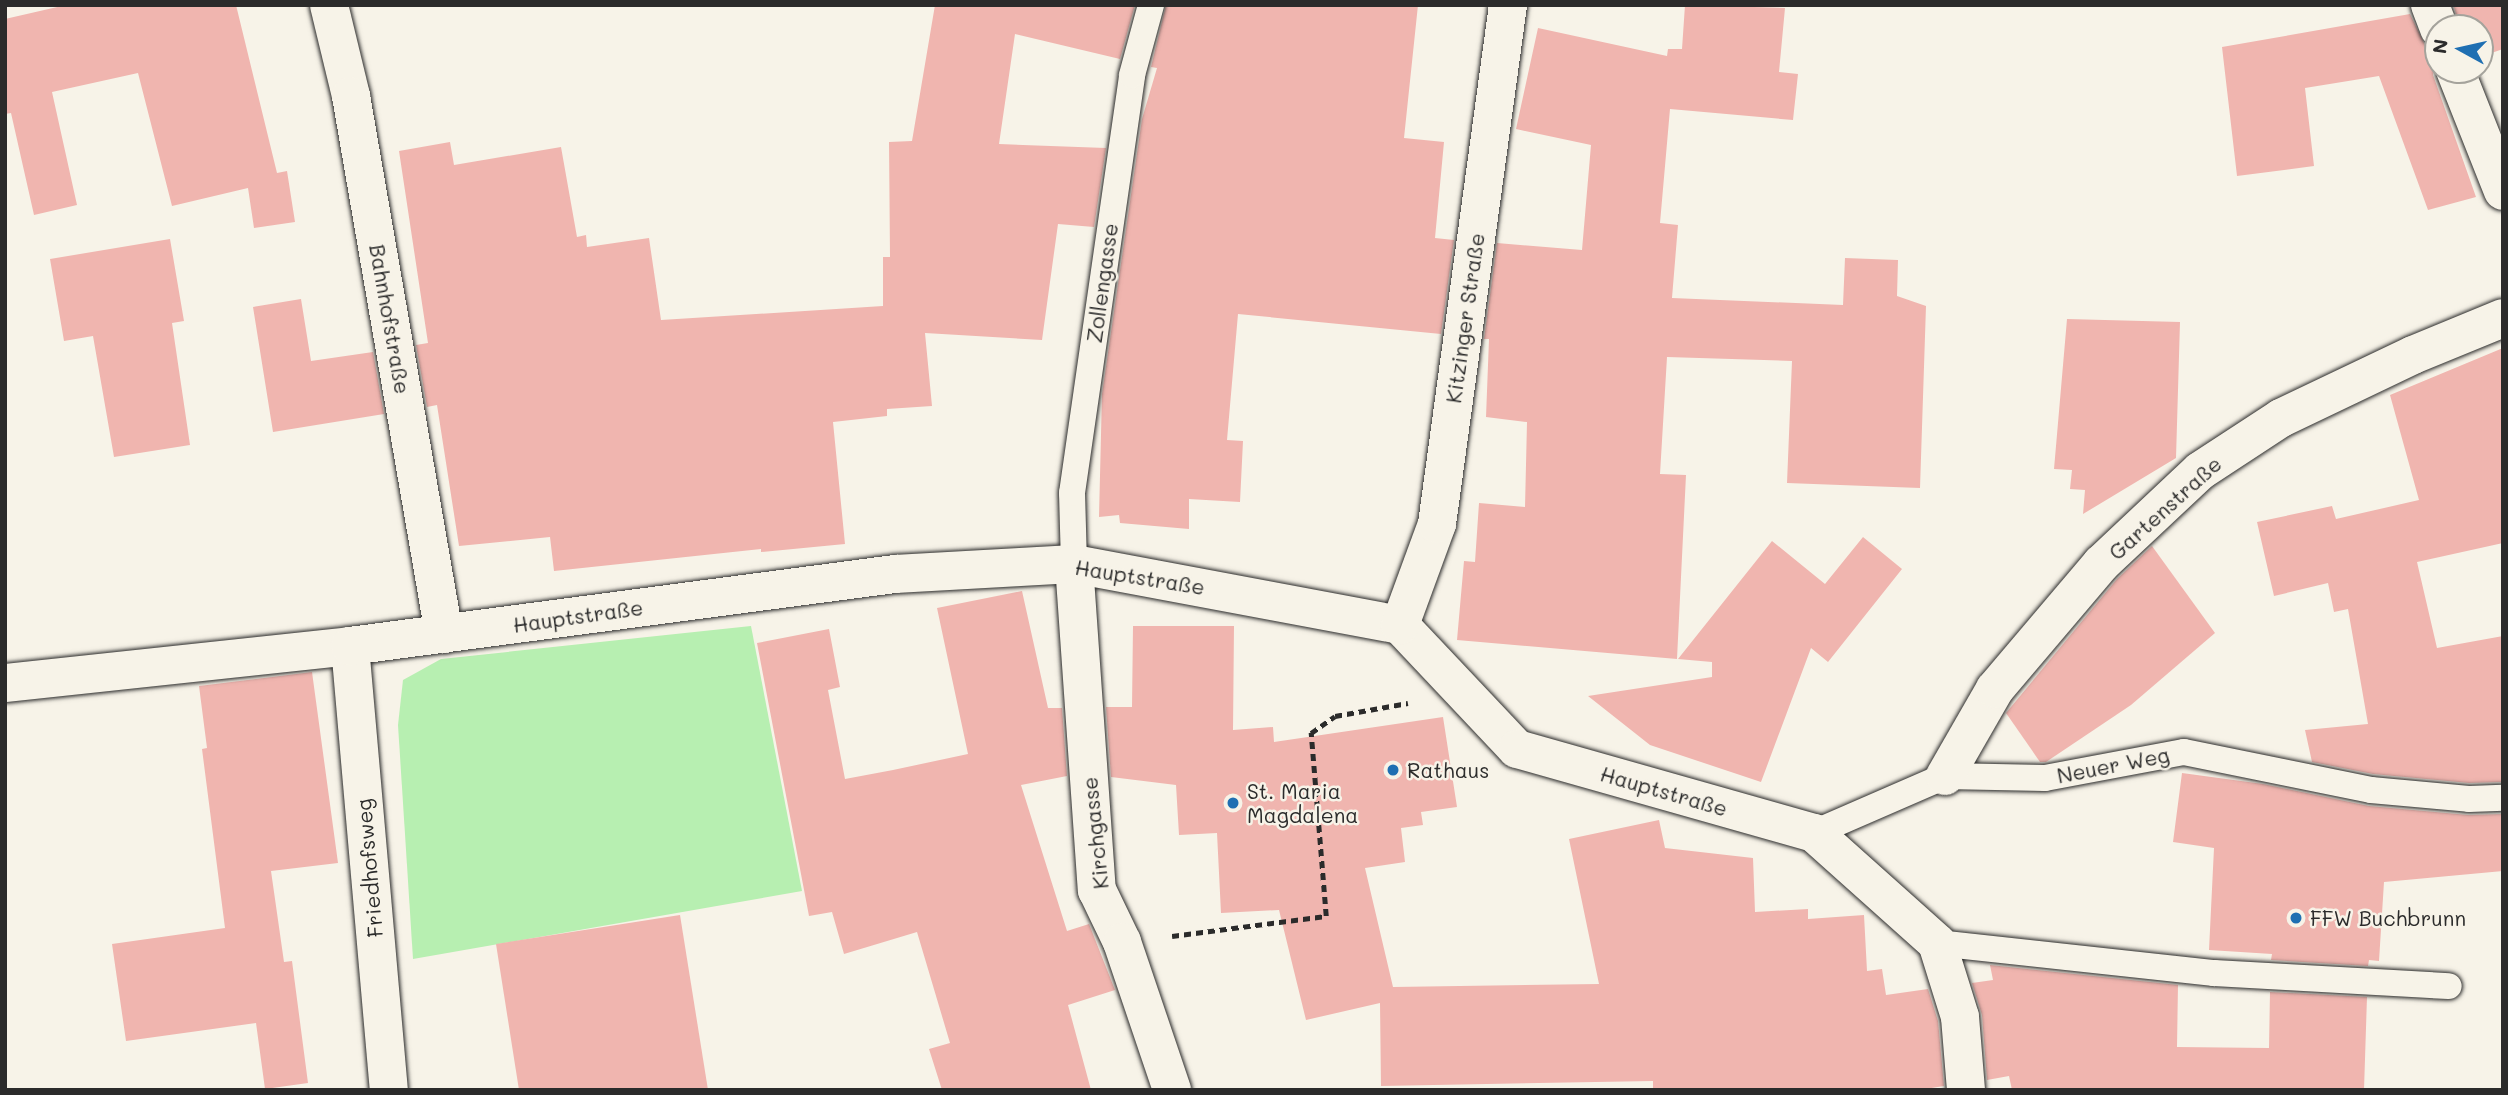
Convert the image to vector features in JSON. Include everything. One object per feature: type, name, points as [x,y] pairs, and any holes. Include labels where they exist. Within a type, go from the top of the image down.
[{"type":"street","name":"Bahnhofstraße","points":[[329,5],[351,96],[443,634]]},
{"type":"street","name":"Kitzinger Straße","points":[[1400,625],[1437,524],[1508,5]]},
{"type":"street","points":[[2461,84],[2503,191]]},
{"type":"street","name":"Gartenstraße","points":[[1945,776],[1996,689],[2013,668],[2101,564],[2200,471],[2281,418],[2413,355],[2503,318]]},
{"type":"street","name":"Hauptstraße","points":[[5,683],[350,646],[895,574],[1074,564],[1400,625],[1517,750],[1814,833],[1937,943]]},
{"type":"street","name":"Kirchgasse","points":[[1074,564],[1097,890],[1122,942],[1172,1090]]},
{"type":"street","name":"Friedhofsweg","points":[[350,646],[389,1090]]},
{"type":"street","points":[[1937,943],[1960,1017],[1966,1090]]},
{"type":"lane","name":"Zollengasse","points":[[1074,564],[1072,493],[1132,75],[1151,5]]},
{"type":"lane","name":"Neuer Weg","points":[[1814,833],[1945,776],[2045,778],[2185,752],[2371,790],[2469,799],[2503,798]]},
{"type":"lane","points":[[1937,943],[2214,973],[2449,986]]},
{"type":"path","points":[[1122,942],[1326,916],[1311,733],[1335,716],[1464,693]]},
{"type":"green space","points":[[751,626],[802,891],[413,959],[398,725],[403,680],[441,659]]},
{"type":"building","points":[[66,5],[236,5],[277,173],[287,171],[295,222],[254,228],[248,188],[172,206],[138,73],[52,92],[77,205],[34,215],[11,113],[5,114],[5,19]]},
{"type":"building","points":[[935,5],[1135,5],[1120,59],[1015,34],[999,144],[1106,148],[1094,227],[1058,224],[1042,340],[925,333],[932,406],[887,409],[887,416],[833,422],[845,544],[761,552],[761,549],[554,571],[550,537],[459,546],[437,405],[427,407],[416,345],[428,343],[399,151],[450,142],[454,165],[561,147],[577,237],[586,235],[587,247],[649,238],[661,320],[883,306],[883,257],[890,257],[889,142],[912,141]]},
{"type":"building","points":[[1166,5],[1418,5],[1404,138],[1444,142],[1435,238],[1454,240],[1441,334],[1238,314],[1227,440],[1243,441],[1240,502],[1189,499],[1189,529],[1120,523],[1119,515],[1099,517],[1102,394],[1142,119],[1157,68],[1151,67]]},
{"type":"building","points":[[1685,5],[1785,8],[1779,72],[1798,74],[1793,120],[1670,109],[1660,223],[1678,225],[1672,298],[1843,305],[1845,258],[1898,260],[1897,296],[1926,306],[1920,488],[1787,483],[1792,361],[1667,357],[1660,474],[1686,475],[1677,659],[1457,640],[1464,561],[1475,562],[1479,503],[1525,507],[1527,422],[1486,417],[1489,339],[1484,339],[1497,243],[1582,250],[1591,145],[1516,129],[1538,28],[1667,56],[1668,49],[1682,49]]},
{"type":"building","points":[[2503,5],[2503,49],[2494,52],[2494,14],[2456,14],[2454,7]]},
{"type":"building","points":[[2410,14],[2424,43],[2424,84],[2436,84],[2476,197],[2428,210],[2379,76],[2305,88],[2314,166],[2237,176],[2222,47]]},
{"type":"building","points":[[170,239],[184,321],[172,323],[190,445],[114,457],[93,336],[64,341],[50,259]]},
{"type":"building","points":[[301,299],[311,361],[373,352],[384,414],[273,432],[253,307]]},
{"type":"building","points":[[2067,319],[2180,322],[2176,458],[2083,514],[2085,490],[2070,489],[2072,470],[2054,469]]},
{"type":"building","points":[[2503,348],[2503,543],[2417,562],[2437,648],[2503,636],[2503,782],[2469,783],[2373,774],[2312,762],[2305,730],[2368,724],[2348,609],[2334,612],[2328,583],[2274,596],[2257,522],[2332,506],[2336,519],[2419,500],[2390,395]]},
{"type":"building","points":[[1863,537],[1902,569],[1828,662],[1811,648],[1761,782],[1650,745],[1588,696],[1712,677],[1712,662],[1678,659],[1772,541],[1825,584]]},
{"type":"building","points":[[2152,546],[2215,633],[2131,705],[2046,762],[2040,762],[2006,713],[2117,579]]},
{"type":"building","points":[[1022,591],[1048,708],[1062,708],[1067,776],[1021,785],[1067,931],[1089,924],[1115,990],[1068,1005],[1091,1090],[942,1090],[929,1049],[950,1043],[917,932],[844,954],[832,912],[809,916],[757,643],[829,629],[840,687],[828,690],[845,779],[893,770],[968,754],[937,608]]},
{"type":"building","points":[[1133,626],[1234,626],[1233,730],[1273,727],[1274,742],[1443,717],[1457,807],[1421,812],[1423,825],[1401,828],[1405,862],[1365,868],[1393,987],[1599,984],[1569,839],[1659,820],[1665,848],[1753,858],[1755,912],[1808,909],[1808,919],[1864,915],[1867,971],[1882,969],[1886,995],[1928,989],[1938,1021],[1944,1086],[1919,1090],[1653,1090],[1653,1081],[1381,1086],[1380,1003],[1306,1020],[1279,910],[1221,913],[1217,833],[1179,835],[1176,785],[1111,777],[1106,707],[1132,707]]},
{"type":"building","points":[[312,672],[338,863],[271,871],[284,962],[292,961],[308,1083],[265,1089],[256,1023],[126,1041],[112,944],[225,928],[202,749],[207,748],[199,686]]},
{"type":"building","points":[[2182,773],[2263,784],[2369,806],[2468,815],[2503,814],[2503,871],[2384,882],[2379,961],[2369,960],[2368,966],[2271,960],[2272,954],[2209,950],[2214,848],[2173,842]]},
{"type":"building","points":[[680,915],[708,1090],[519,1090],[496,944]]},
{"type":"building","points":[[1990,965],[2178,985],[2177,1047],[2269,1048],[2270,992],[2367,997],[2364,1090],[2012,1090],[2009,1076],[1987,1080],[1982,1015],[1972,983],[1993,980]]},
{"type":"place","name":"Rathaus","points":[[1393,770]]},
{"type":"place","name":"St. Maria Magdalena","points":[[1233,803]]},
{"type":"place","name":"FFW Buchbrunn","points":[[2296,918]]}]
